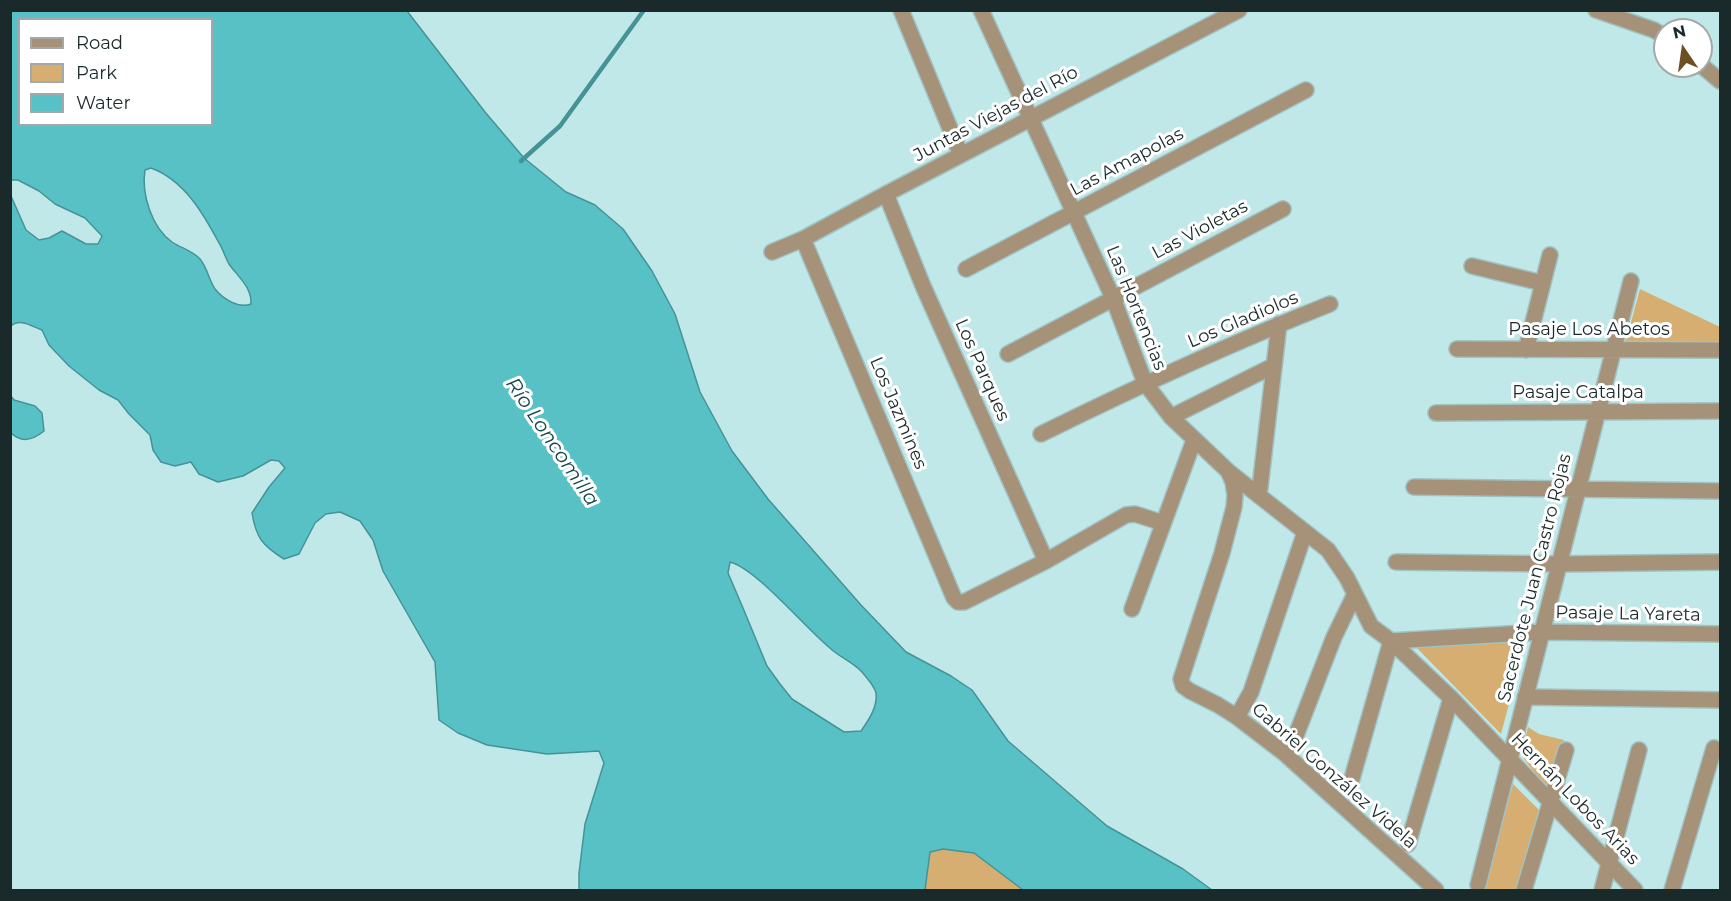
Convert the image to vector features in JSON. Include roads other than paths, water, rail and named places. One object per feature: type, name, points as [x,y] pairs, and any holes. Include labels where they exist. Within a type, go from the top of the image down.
[{"type":"street","points":[[901,10],[961,155]]},
{"type":"street","name":"Las Hortencias","points":[[981,10],[1113,298],[1145,383],[1171,417],[1194,440],[1228,471],[1305,532]]},
{"type":"street","name":"Juntas Viejas del Río","points":[[772,252],[804,239],[1239,10]]},
{"type":"street","points":[[1596,10],[1653,30]]},
{"type":"street","name":"Las Amapolas","points":[[966,269],[1306,90]]},
{"type":"street","name":"Los Parques","points":[[886,194],[923,286],[1046,561]]},
{"type":"street","name":"Las Violetas","points":[[1008,354],[1283,209]]},
{"type":"street","name":"Los Jazmines","points":[[804,239],[958,602],[964,602],[1046,561]]},
{"type":"street","points":[[1526,350],[1550,255]]},
{"type":"street","points":[[1472,266],[1542,284]]},
{"type":"street","name":"Sacerdote Juan Castro Rojas","points":[[1478,885],[1631,281]]},
{"type":"street","name":"Los Gladiolos","points":[[1041,434],[1145,383],[1330,304]]},
{"type":"street","points":[[1259,496],[1279,324]]},
{"type":"street","name":"Pasaje Los Abetos","points":[[1457,349],[1720,350]]},
{"type":"street","points":[[1171,417],[1273,366]]},
{"type":"street","name":"Pasaje Catalpa","points":[[1436,413],[1720,411]]},
{"type":"street","points":[[1132,609],[1194,440]]},
{"type":"street","name":"Gabriel González Videla","points":[[1228,471],[1233,482],[1234,507],[1222,553],[1182,674],[1183,686],[1237,717],[1284,753],[1436,891]]},
{"type":"street","points":[[1414,487],[1720,491]]},
{"type":"street","points":[[1046,561],[1126,515],[1136,514],[1163,523]]},
{"type":"street","points":[[1237,717],[1251,692],[1305,532]]},
{"type":"street","name":"Hernán Lobos Arias","points":[[1305,532],[1328,550],[1347,578],[1371,626],[1451,698],[1635,891]]},
{"type":"street","points":[[1396,562],[1559,564],[1720,562]]},
{"type":"street","points":[[1284,753],[1295,738],[1334,637],[1354,596]]},
{"type":"street","name":"Pasaje La Yareta","points":[[1387,638],[1542,632],[1720,634]]},
{"type":"street","points":[[1351,782],[1387,638]]},
{"type":"street","points":[[1525,697],[1720,700]]},
{"type":"street","points":[[1408,844],[1451,698]]},
{"type":"street","points":[[1672,891],[1714,748]]},
{"type":"street","points":[[1524,891],[1566,750]]},
{"type":"street","points":[[1602,891],[1639,750]]},
{"type":"water","name":"Río Loncomilla","points":[[11,10],[407,11],[485,112],[524,158],[566,192],[595,205],[623,229],[652,271],[675,314],[700,392],[732,451],[768,499],[861,605],[906,652],[972,690],[1008,741],[1107,826],[1183,869],[1212,890],[1023,890],[974,853],[943,849],[930,852],[925,890],[579,890],[585,824],[604,763],[599,751],[547,754],[487,745],[458,733],[439,720],[435,662],[383,571],[373,540],[360,521],[340,512],[326,514],[315,523],[299,554],[284,559],[271,550],[258,535],[252,513],[285,468],[279,461],[271,460],[243,476],[218,482],[199,474],[191,462],[175,466],[161,462],[153,450],[150,435],[118,400],[99,390],[69,366],[49,345],[42,330],[22,323],[11,326],[11,196],[26,230],[39,240],[62,231],[86,244],[98,244],[102,236],[85,218],[55,204],[39,191],[18,180],[11,180]],"holes":[[[151,168],[163,173],[183,189],[199,209],[229,264],[247,287],[251,304],[236,304],[222,296],[215,289],[200,259],[172,242],[159,228],[150,210],[145,189],[145,170]],[[730,562],[741,567],[767,587],[821,640],[857,668],[872,684],[876,693],[875,703],[872,714],[861,731],[844,732],[792,699],[780,684],[767,666],[728,573]]]},
{"type":"water","points":[[10,395],[14,400],[35,406],[42,413],[44,431],[36,437],[27,439],[19,438],[11,433]]},
{"type":"waterway","points":[[521,161],[560,126],[644,10]]}]
